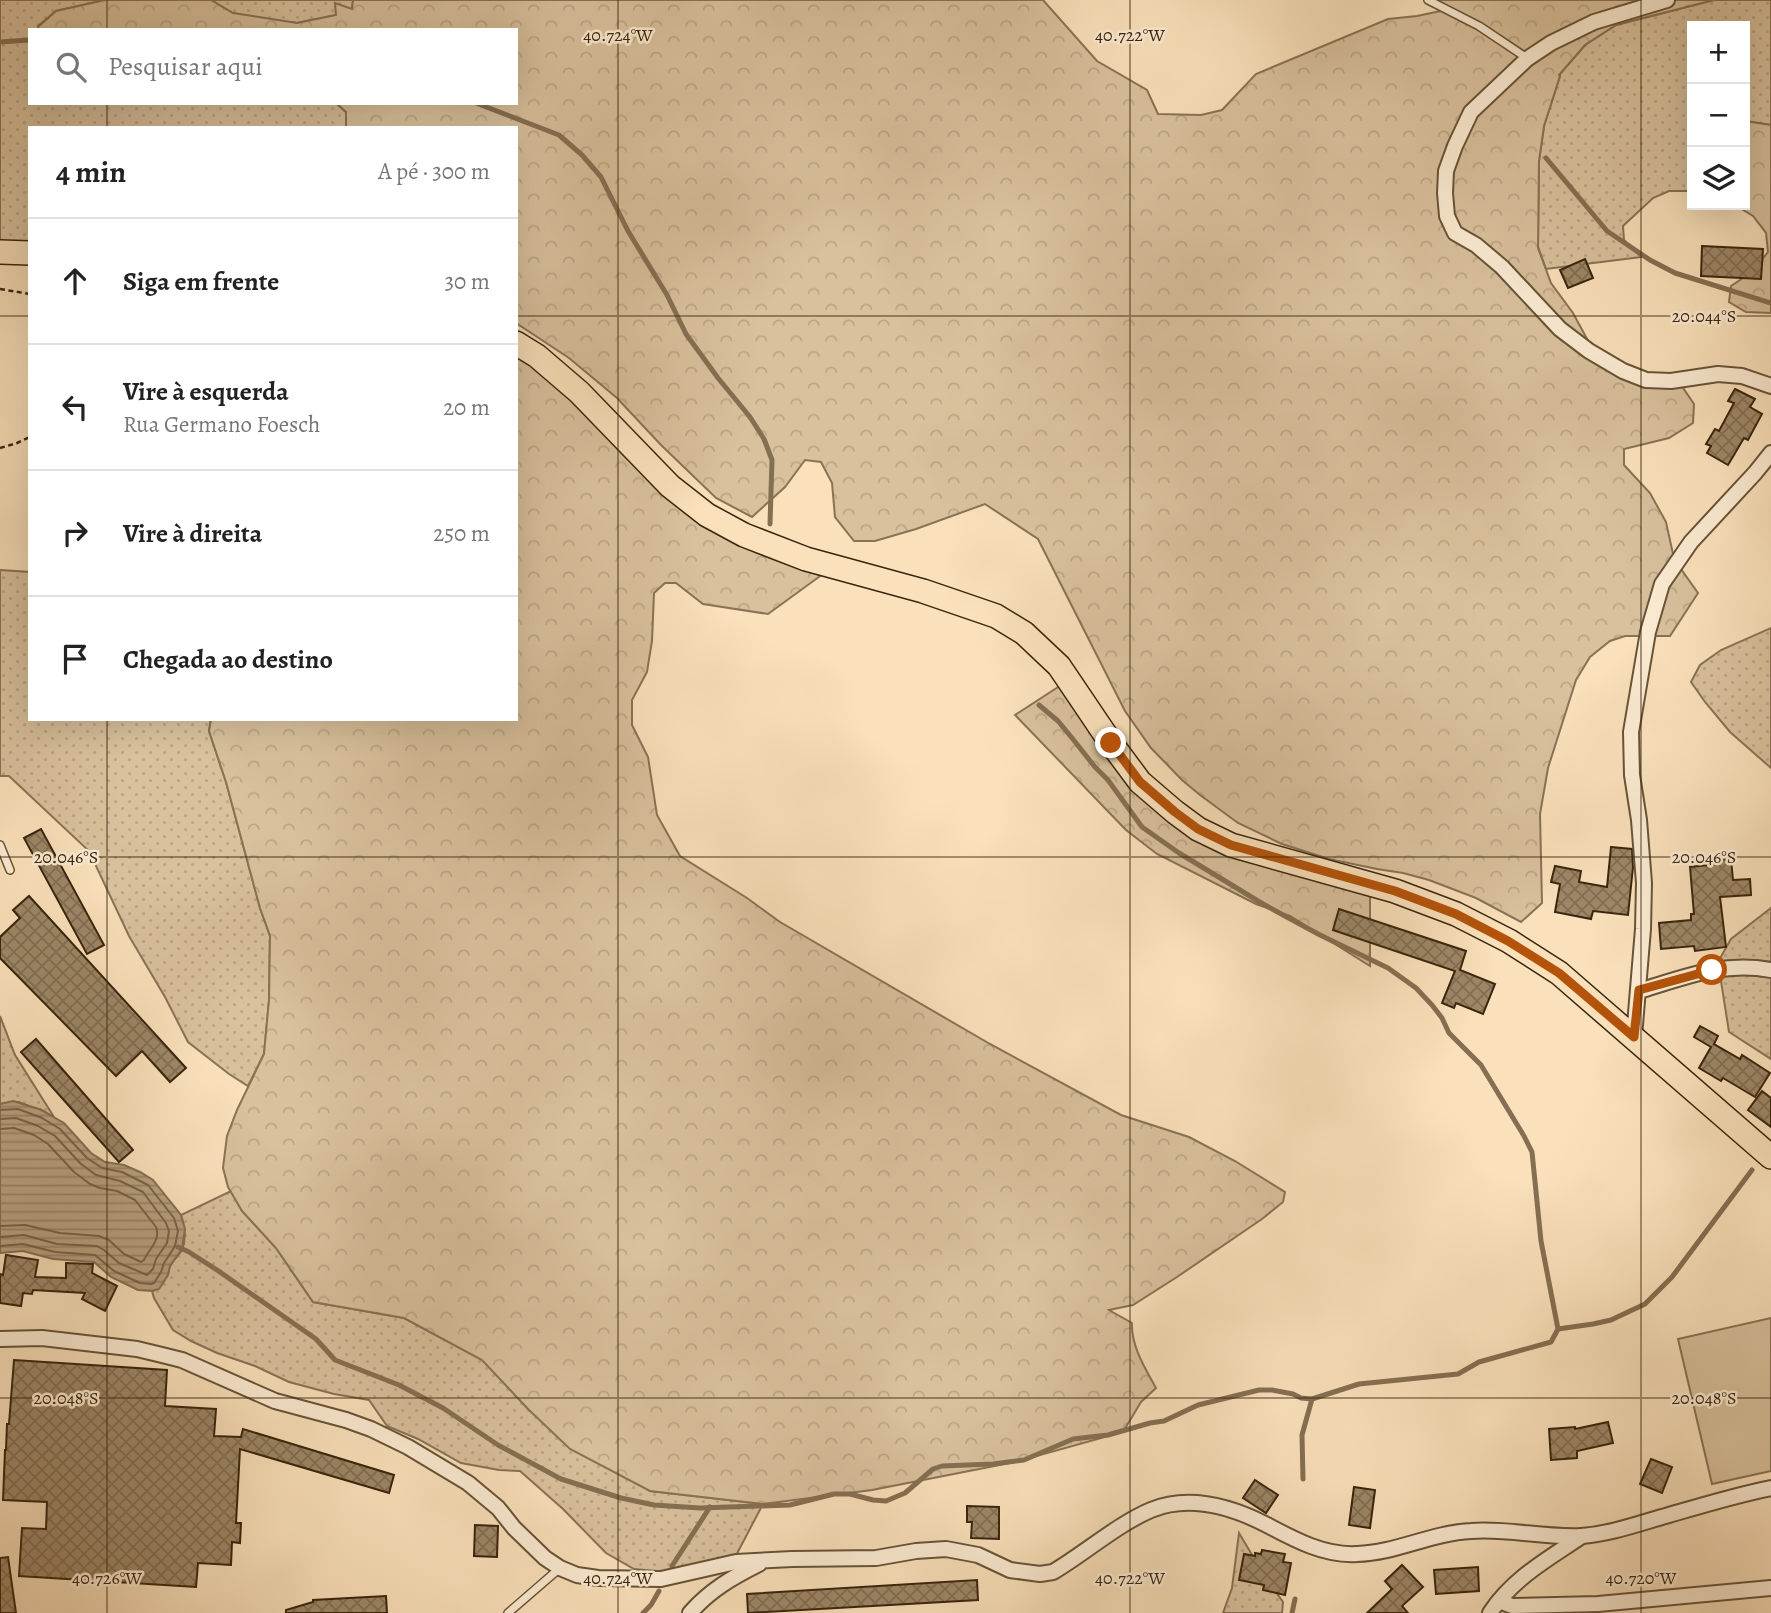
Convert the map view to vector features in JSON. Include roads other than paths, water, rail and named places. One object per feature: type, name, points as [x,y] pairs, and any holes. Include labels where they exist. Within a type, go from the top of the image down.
[{"type":"main road","points":[[0,252],[28,253]]},
{"type":"main road","points":[[518,344],[537,356],[579,392],[670,486],[707,515],[744,535],[806,559],[923,591],[996,616],[1024,633],[1059,666],[1140,782],[1198,829],[1231,845],[1395,891],[1456,914],[1508,941],[1559,973],[1771,1157]]},
{"type":"street","points":[[1667,0],[1594,22],[1551,43],[1527,59],[1471,112],[1446,171],[1447,216],[1455,233],[1476,245],[1502,267],[1560,329],[1588,351],[1623,371],[1646,380],[1671,381],[1718,374],[1742,376],[1771,386]]},
{"type":"street","points":[[1634,1037],[1644,883],[1632,775],[1631,732],[1648,632],[1662,584],[1691,542],[1771,453]]},
{"type":"street","points":[[1639,990],[1712,970],[1751,966],[1771,970]]},
{"type":"street","points":[[0,1339],[43,1338],[162,1354],[182,1360],[275,1401],[370,1429],[408,1447],[468,1483],[498,1508],[545,1558],[559,1568],[598,1578],[661,1579],[725,1564],[766,1560],[876,1558],[946,1549],[978,1555],[1010,1570],[1040,1574],[1053,1572],[1127,1522],[1151,1510],[1168,1504],[1188,1503],[1226,1507],[1290,1538],[1330,1552],[1353,1555],[1376,1553],[1415,1541],[1471,1531],[1583,1536],[1620,1529],[1726,1498],[1771,1488]]},
{"type":"street","points":[[1494,1607],[1523,1575],[1583,1536]]},
{"type":"street","points":[[690,1613],[716,1587],[766,1560]]},
{"type":"street","points":[[1494,1607],[1598,1604],[1771,1588]]},
{"type":"lane","points":[[1428,0],[1479,26],[1527,59]]},
{"type":"lane","points":[[0,845],[10,870]]},
{"type":"lane","points":[[508,1613],[559,1568]]},
{"type":"water","points":[[13,1101],[39,1109],[64,1123],[91,1153],[105,1162],[124,1165],[153,1180],[181,1215],[185,1229],[182,1249],[159,1289],[138,1290],[111,1277],[94,1262],[53,1259],[23,1251],[0,1253],[0,1104]]},
{"type":"waterway","points":[[0,42],[28,40]]},
{"type":"waterway","points":[[481,105],[559,135],[582,155],[601,177],[686,334],[764,439],[772,460],[770,524]]},
{"type":"waterway","points":[[1546,158],[1607,231],[1650,260],[1675,273],[1771,303]]},
{"type":"waterway","points":[[178,1247],[217,1270],[316,1339],[335,1360],[399,1385],[443,1408],[498,1445],[561,1479],[621,1498],[654,1505],[700,1508],[790,1505],[834,1494],[850,1494],[886,1501],[905,1493],[933,1469],[942,1466],[1024,1460],[1073,1439],[1108,1435],[1164,1421],[1198,1405],[1259,1390],[1272,1390],[1312,1399],[1359,1384],[1458,1374],[1479,1362],[1551,1342],[1558,1329],[1541,1241],[1532,1152],[1481,1065],[1449,1033],[1442,1018],[1416,988],[1388,968],[1263,904],[1142,827],[1108,780],[1058,721],[1039,705]]},
{"type":"waterway","points":[[1558,1329],[1611,1320],[1645,1304],[1672,1277],[1752,1170]]},
{"type":"waterway","points":[[1303,1479],[1302,1435],[1312,1399]]},
{"type":"waterway","points":[[672,1566],[710,1507]]},
{"type":"waterway","points":[[643,1613],[659,1591]]},
{"type":"waterway","points":[[1292,1613],[1295,1599]]}]
